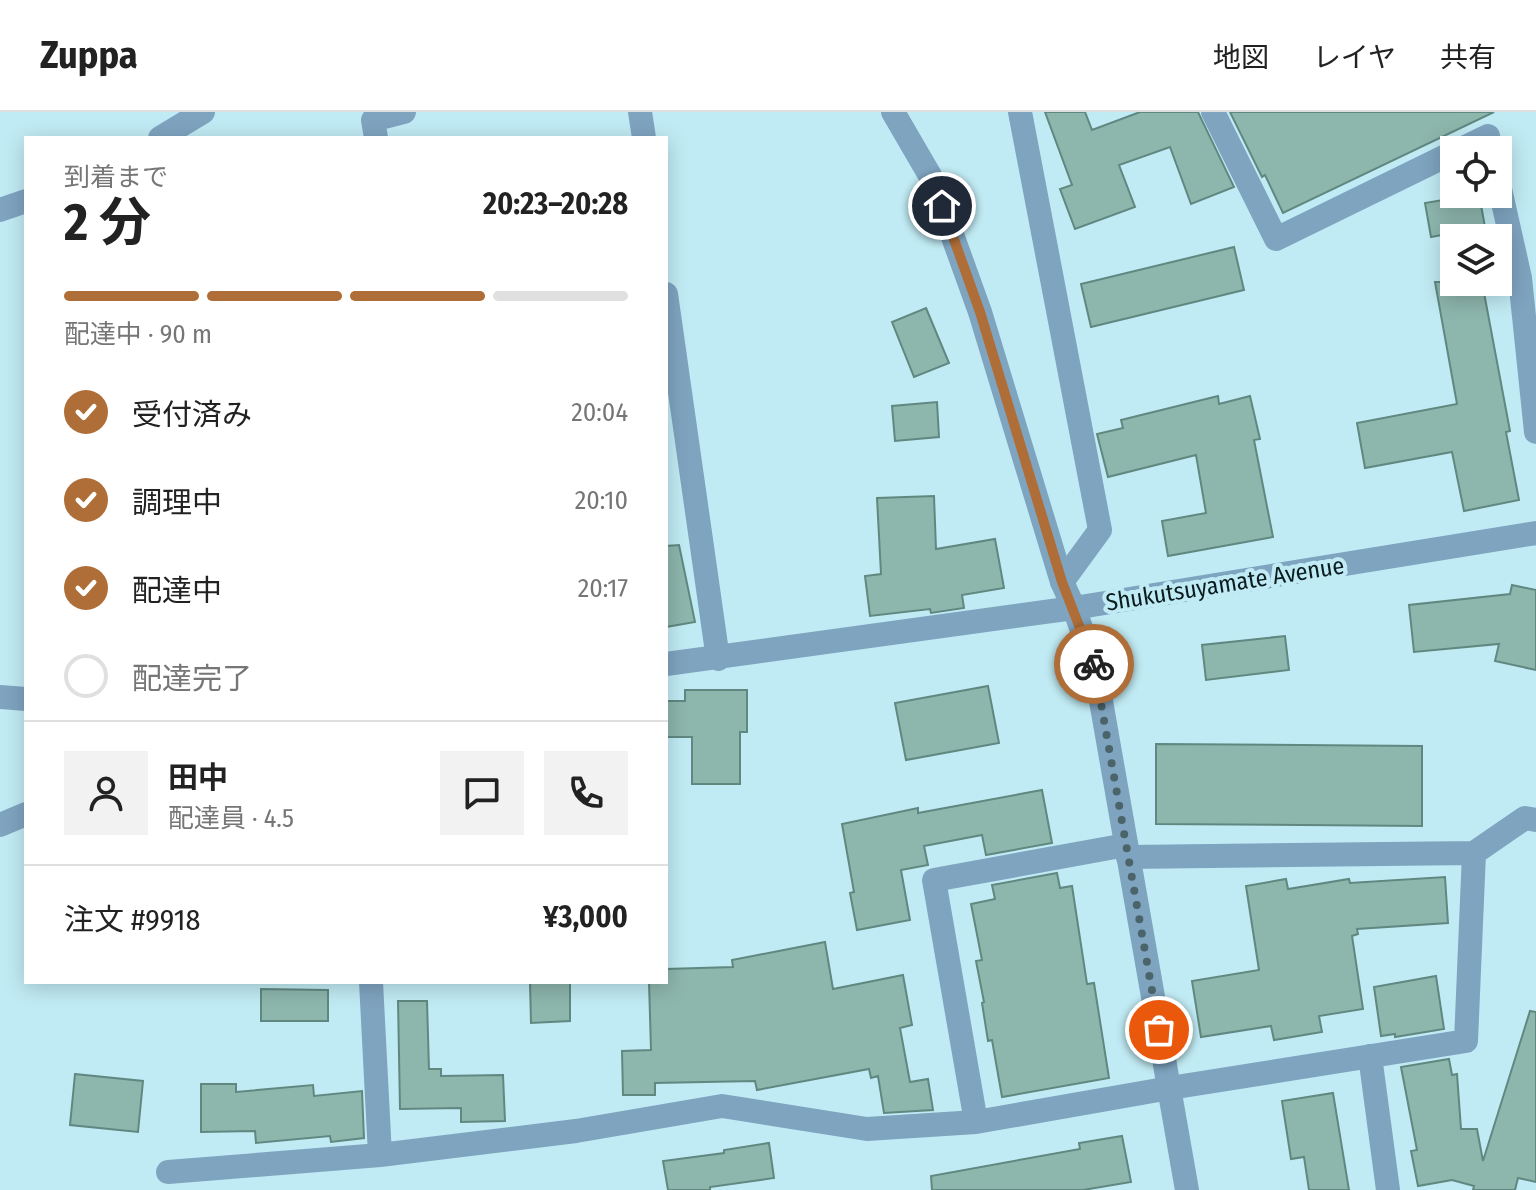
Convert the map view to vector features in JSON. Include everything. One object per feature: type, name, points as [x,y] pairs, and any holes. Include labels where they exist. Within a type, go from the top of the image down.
[{"type":"street","points":[[163,136],[203,112]]},
{"type":"street","points":[[376,136],[373,120],[404,112]]},
{"type":"street","points":[[640,112],[644,136]]},
{"type":"street","points":[[668,664],[1074,608],[1062,582],[964,268],[932,179],[893,112]]},
{"type":"street","points":[[1020,112],[1100,530],[1062,582]]},
{"type":"street","points":[[1213,112],[1276,239],[1440,159]]},
{"type":"street","points":[[0,210],[24,202]]},
{"type":"street","points":[[1504,208],[1520,278],[1536,432]]},
{"type":"street","points":[[668,308],[718,659]]},
{"type":"street","name":"Shukutsuyamate Avenue","points":[[1187,1190],[1095,667],[1074,608],[1536,533]]},
{"type":"street","points":[[0,697],[24,699]]},
{"type":"street","points":[[0,825],[24,815]]},
{"type":"street","points":[[976,1122],[934,880],[1127,851],[1474,853],[1525,818],[1536,820]]},
{"type":"street","points":[[168,1172],[380,1155],[576,1131],[722,1106],[867,1129],[976,1122],[1466,1041],[1474,853]]},
{"type":"street","points":[[371,984],[380,1155]]},
{"type":"street","points":[[1370,1056],[1388,1190]]},
{"type":"building","points":[[1045,112],[1085,112],[1092,130],[1140,112],[1198,112],[1234,187],[1191,204],[1170,147],[1119,165],[1135,207],[1075,229],[1060,189],[1072,185]]},
{"type":"building","points":[[1230,112],[1494,112],[1283,213],[1265,175],[1262,177]]},
{"type":"building","points":[[1440,200],[1440,208],[1482,208],[1484,224],[1440,224],[1440,235],[1431,237],[1425,203]]},
{"type":"building","points":[[1234,247],[1244,290],[1091,327],[1081,284]]},
{"type":"building","points":[[1435,282],[1440,282],[1440,296],[1485,296],[1510,431],[1506,432],[1519,500],[1464,511],[1452,452],[1365,468],[1357,423],[1457,404]]},
{"type":"building","points":[[926,308],[949,363],[914,377],[892,322]]},
{"type":"building","points":[[1218,396],[1219,404],[1250,396],[1260,439],[1254,440],[1273,537],[1168,556],[1162,521],[1206,513],[1196,455],[1108,477],[1097,434],[1123,428],[1121,420]]},
{"type":"building","points":[[937,402],[939,437],[895,441],[892,406]]},
{"type":"building","points":[[934,496],[936,549],[995,539],[1004,588],[962,595],[964,608],[870,616],[865,576],[881,574],[877,498]]},
{"type":"building","points":[[679,545],[695,622],[668,627],[668,546]]},
{"type":"building","points":[[1512,585],[1536,590],[1536,670],[1495,661],[1499,644],[1414,652],[1409,605],[1510,594]]},
{"type":"building","points":[[1285,636],[1289,670],[1206,680],[1202,645]]},
{"type":"building","points":[[988,686],[999,743],[906,760],[895,703]]},
{"type":"building","points":[[685,690],[747,690],[747,732],[740,732],[740,784],[692,784],[692,737],[668,737],[668,701],[685,701]]},
{"type":"building","points":[[1156,744],[1422,746],[1422,826],[1156,824]]},
{"type":"building","points":[[1042,790],[1052,843],[986,855],[982,835],[924,846],[928,865],[901,870],[910,920],[857,930],[842,824],[918,808],[918,813]]},
{"type":"building","points":[[1057,873],[1060,888],[1072,886],[1087,984],[1094,983],[1109,1078],[1002,1097],[992,1040],[988,1041],[976,961],[982,960],[971,904],[995,899],[992,885]]},
{"type":"building","points":[[1445,877],[1448,923],[1357,929],[1358,934],[1352,936],[1363,1009],[1319,1016],[1322,1032],[1274,1040],[1271,1026],[1201,1037],[1192,981],[1259,970],[1246,886],[1286,879],[1288,889],[1349,879],[1350,883]]},
{"type":"building","points":[[825,942],[833,989],[903,975],[912,1025],[900,1028],[910,1082],[928,1079],[933,1110],[884,1113],[878,1076],[871,1078],[869,1069],[757,1090],[755,1081],[655,1083],[655,1095],[623,1095],[622,1051],[651,1050],[649,984],[668,984],[668,969],[733,967],[732,960]]},
{"type":"building","points":[[1436,976],[1444,1029],[1395,1037],[1395,1034],[1381,1036],[1374,987]]},
{"type":"building","points":[[530,984],[570,984],[570,1021],[531,1023]]},
{"type":"building","points":[[261,989],[328,990],[328,1021],[261,1021]]},
{"type":"building","points":[[398,1001],[427,1001],[429,1069],[441,1069],[441,1076],[503,1075],[505,1121],[461,1122],[461,1108],[400,1109]]},
{"type":"building","points":[[1530,1011],[1536,1012],[1536,1182],[1518,1178],[1515,1190],[1473,1190],[1474,1186],[1452,1180],[1418,1186],[1411,1151],[1417,1150],[1401,1067],[1449,1059],[1452,1075],[1457,1074],[1461,1129],[1477,1129],[1483,1161]]},
{"type":"building","points":[[75,1074],[143,1081],[138,1132],[70,1125]]},
{"type":"building","points":[[201,1084],[236,1084],[236,1092],[313,1085],[314,1096],[362,1091],[364,1138],[331,1142],[330,1136],[256,1143],[255,1131],[201,1132]]},
{"type":"building","points":[[1333,1093],[1349,1190],[1309,1190],[1304,1157],[1291,1159],[1282,1101]]},
{"type":"building","points":[[1122,1136],[1131,1182],[1083,1190],[932,1190],[931,1176],[1080,1149],[1079,1143]]},
{"type":"building","points":[[769,1143],[774,1178],[710,1187],[710,1190],[668,1190],[663,1161]]},
{"type":"way so far","points":[[1094,664],[1159,1030]]},
{"type":"route","points":[[942,206],[980,312],[1062,582],[1094,664]]}]
